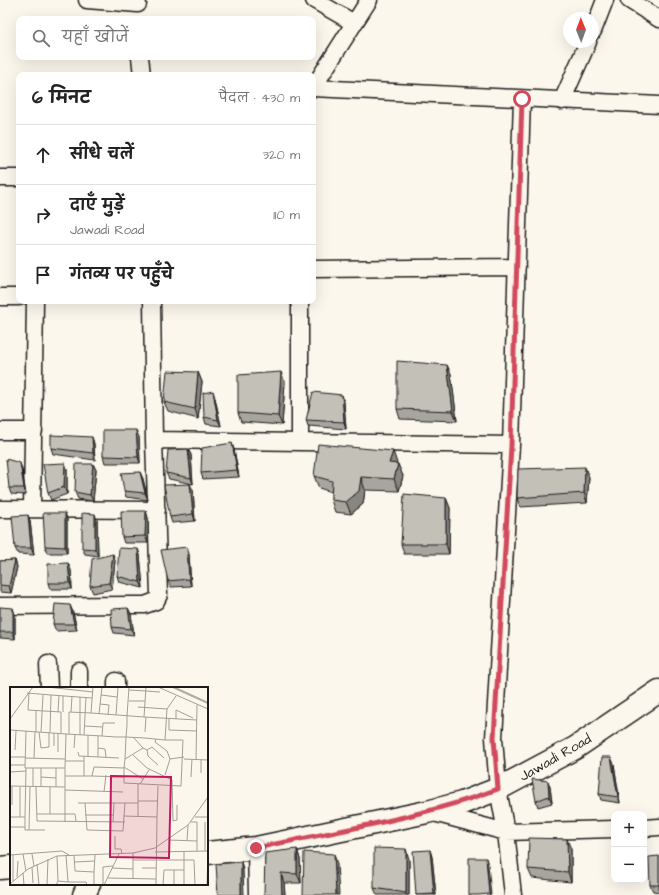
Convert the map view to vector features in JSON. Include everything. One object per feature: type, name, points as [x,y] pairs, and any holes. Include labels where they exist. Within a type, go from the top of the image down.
[{"type":"street","points":[[87,0],[138,8]]},
{"type":"street","points":[[314,0],[354,23]]},
{"type":"street","points":[[316,83],[369,0]]},
{"type":"street","points":[[599,16],[605,0]]},
{"type":"street","points":[[629,0],[659,19]]},
{"type":"street","points":[[562,101],[585,48]]},
{"type":"street","points":[[140,60],[142,72]]},
{"type":"street","points":[[316,88],[659,105]]},
{"type":"street","points":[[512,895],[506,832],[498,789],[494,744],[511,446],[522,99]]},
{"type":"street","points":[[0,178],[16,178]]},
{"type":"street","points":[[316,269],[516,267]]},
{"type":"street","points":[[0,297],[16,297]]},
{"type":"street","points":[[32,509],[35,304]]},
{"type":"street","points":[[0,606],[132,606],[145,605],[156,601],[159,595],[154,440],[152,304]]},
{"type":"street","points":[[300,304],[300,442]]},
{"type":"street","points":[[0,431],[34,431]]},
{"type":"street","points":[[154,440],[511,446]]},
{"type":"street","points":[[0,509],[157,510]]},
{"type":"street","points":[[48,664],[49,687]]},
{"type":"street","points":[[79,671],[79,687]]},
{"type":"street","name":"Jawadi Road","points":[[208,853],[256,848],[427,812],[462,803],[498,789],[575,748],[655,697]]},
{"type":"street","points":[[427,812],[506,832],[611,829]]},
{"type":"street","points":[[647,828],[659,827]]},
{"type":"street","points":[[256,848],[257,895]]},
{"type":"street","points":[[0,868],[10,867]]},
{"type":"street","points":[[84,895],[89,885]]},
{"type":"building","points":[[397,361],[447,365],[453,411],[397,409]]},
{"type":"building","points":[[167,371],[198,372],[195,409],[164,402]]},
{"type":"building","points":[[281,372],[278,416],[238,413],[238,375]]},
{"type":"building","points":[[213,391],[218,420],[204,417],[203,393]]},
{"type":"building","points":[[313,392],[342,395],[344,422],[306,420]]},
{"type":"building","points":[[103,430],[136,430],[138,457],[103,456]]},
{"type":"building","points":[[51,435],[92,437],[93,453],[51,448]]},
{"type":"building","points":[[232,443],[237,470],[201,473],[202,448]]},
{"type":"building","points":[[318,444],[393,451],[389,463],[398,464],[394,479],[361,477],[359,491],[346,502],[331,500],[332,481],[314,476]]},
{"type":"building","points":[[188,449],[191,478],[166,473],[168,450]]},
{"type":"building","points":[[6,459],[20,463],[24,488],[9,488]]},
{"type":"building","points":[[65,463],[64,487],[48,493],[43,464]]},
{"type":"building","points":[[76,464],[93,464],[90,495],[75,492]]},
{"type":"building","points":[[585,467],[584,493],[517,498],[518,469]]},
{"type":"building","points":[[140,472],[145,493],[124,491],[121,473]]},
{"type":"building","points":[[190,484],[193,514],[170,517],[164,485]]},
{"type":"building","points":[[404,494],[446,498],[446,544],[401,544]]},
{"type":"building","points":[[121,511],[146,511],[145,536],[122,537]]},
{"type":"building","points":[[43,513],[65,513],[65,547],[45,546]]},
{"type":"building","points":[[82,513],[95,514],[95,549],[82,548]]},
{"type":"building","points":[[28,515],[31,548],[15,548],[12,516]]},
{"type":"building","points":[[187,547],[189,579],[168,581],[161,550]]},
{"type":"building","points":[[119,548],[138,549],[140,582],[117,576]]},
{"type":"building","points":[[113,554],[109,583],[90,586],[92,559]]},
{"type":"building","points":[[15,560],[9,586],[0,585],[0,561]]},
{"type":"building","points":[[68,563],[70,583],[48,583],[48,564]]},
{"type":"building","points":[[55,604],[70,605],[74,624],[53,624]]},
{"type":"building","points":[[0,607],[13,608],[13,632],[0,632]]},
{"type":"building","points":[[128,608],[131,629],[112,627],[111,609]]},
{"type":"building","points":[[602,757],[611,757],[618,797],[599,794]]},
{"type":"building","points":[[532,779],[548,781],[549,796],[536,801]]},
{"type":"building","points":[[529,838],[567,839],[568,872],[528,869]]},
{"type":"building","points":[[374,848],[406,849],[406,893],[374,888]]},
{"type":"building","points":[[297,849],[297,874],[281,873],[282,895],[264,895],[265,853]]},
{"type":"building","points":[[430,850],[434,894],[416,895],[413,851]]},
{"type":"building","points":[[304,852],[334,854],[336,895],[303,895]]},
{"type":"building","points":[[659,856],[659,885],[650,885],[649,857]]},
{"type":"building","points":[[469,858],[486,858],[489,894],[469,895]]},
{"type":"building","points":[[241,862],[241,895],[218,895],[216,864]]},
{"type":"route","points":[[256,848],[427,812],[462,803],[498,789],[494,738],[511,446],[522,99]]}]
